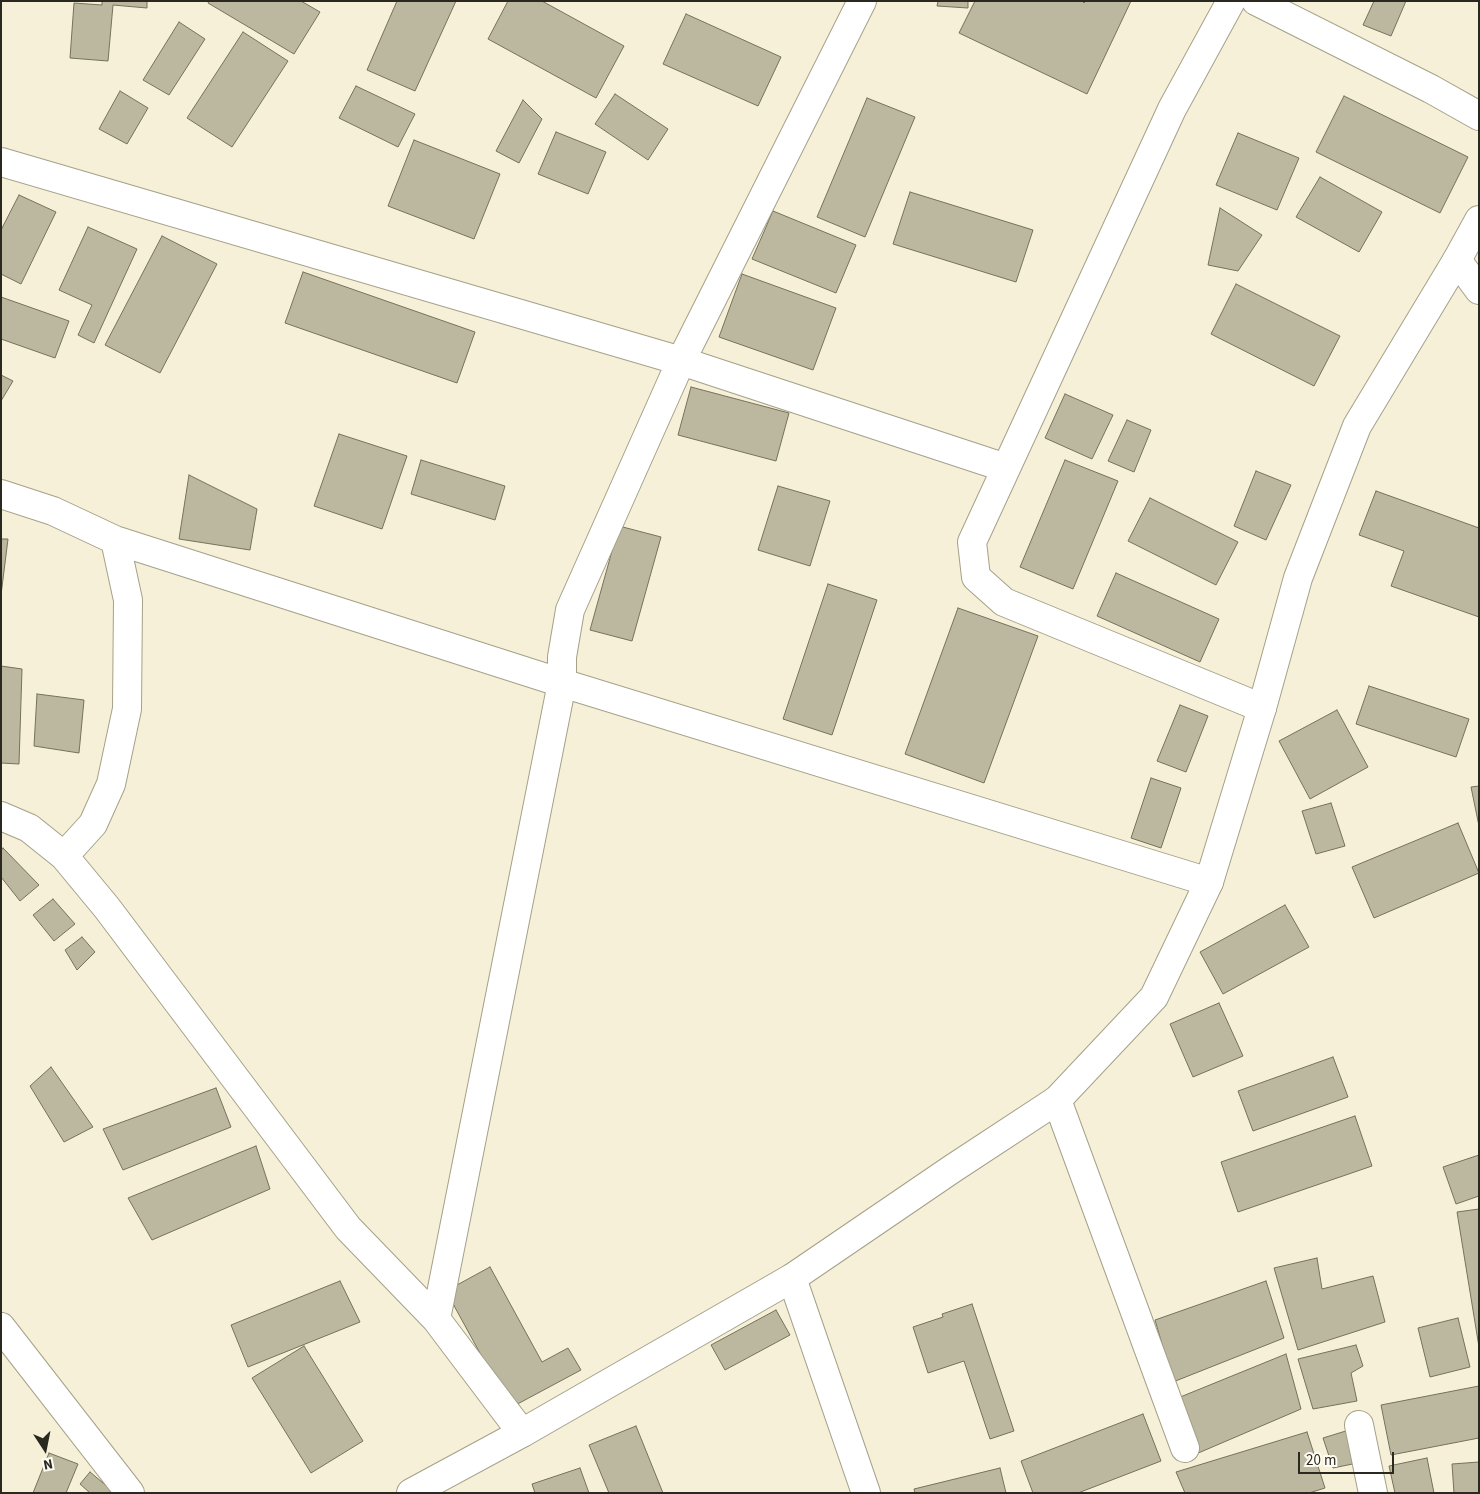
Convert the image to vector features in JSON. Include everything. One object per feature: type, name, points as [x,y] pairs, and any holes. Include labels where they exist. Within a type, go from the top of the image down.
[{"type":"street","points":[[436,1319],[562,683],[562,657],[570,610],[681,361],[862,1]]},
{"type":"street","points":[[1231,1],[1172,109],[972,542],[976,577],[1004,602],[1262,708]]},
{"type":"street","points":[[1256,1],[1431,89],[1479,116]]},
{"type":"street","points":[[1,162],[681,361],[1006,468]]},
{"type":"street","points":[[411,1493],[522,1433],[792,1278],[952,1169],[1058,1100],[1154,997],[1209,882],[1262,708],[1298,578],[1357,426],[1479,220]]},
{"type":"street","points":[[1457,260],[1479,290]]},
{"type":"street","points":[[1,494],[54,511],[115,540],[562,683],[1209,882]]},
{"type":"street","points":[[64,856],[93,824],[111,784],[127,709],[128,600],[115,540]]},
{"type":"street","points":[[1,816],[29,828],[64,856],[107,908],[348,1228],[436,1319],[522,1433]]},
{"type":"street","points":[[1058,1100],[1185,1448]]},
{"type":"street","points":[[792,1278],[866,1493]]},
{"type":"street","points":[[1,1327],[130,1493]]},
{"type":"street","points":[[1359,1425],[1373,1493]]},
{"type":"building","points":[[102,1],[147,1],[147,8],[113,5],[108,61],[70,58],[74,3],[102,5]]},
{"type":"building","points":[[209,1],[301,1],[320,12],[294,54],[208,3]]},
{"type":"building","points":[[397,1],[456,1],[415,91],[367,70]]},
{"type":"building","points":[[508,1],[542,1],[624,46],[596,98],[488,39]]},
{"type":"building","points":[[938,1],[968,1],[968,8],[937,6]]},
{"type":"building","points":[[975,1],[1082,1],[1084,3],[1086,1],[1131,1],[1087,94],[959,33]]},
{"type":"building","points":[[1374,1],[1406,1],[1391,36],[1363,25]]},
{"type":"building","points":[[686,14],[781,57],[758,106],[663,64]]},
{"type":"building","points":[[179,22],[205,39],[169,95],[143,80]]},
{"type":"building","points":[[243,32],[288,61],[232,147],[187,118]]},
{"type":"building","points":[[356,86],[415,114],[398,147],[339,118]]},
{"type":"building","points":[[120,91],[148,108],[127,144],[99,129]]},
{"type":"building","points":[[615,94],[668,129],[648,160],[595,124]]},
{"type":"building","points":[[1344,96],[1468,157],[1440,213],[1316,152]]},
{"type":"building","points":[[867,98],[915,117],[865,237],[817,217]]},
{"type":"building","points":[[523,100],[542,119],[519,163],[496,151]]},
{"type":"building","points":[[556,132],[606,152],[588,194],[538,174]]},
{"type":"building","points":[[1238,133],[1299,158],[1277,210],[1216,185]]},
{"type":"building","points":[[414,140],[500,174],[474,239],[388,206]]},
{"type":"building","points":[[1320,177],[1382,212],[1359,252],[1296,217]]},
{"type":"building","points":[[910,192],[1033,230],[1016,282],[893,244]]},
{"type":"building","points":[[19,195],[56,212],[21,284],[1,274],[1,230]]},
{"type":"building","points":[[1220,208],[1262,235],[1238,271],[1208,265]]},
{"type":"building","points":[[773,211],[856,245],[836,293],[752,259]]},
{"type":"building","points":[[88,227],[137,249],[94,343],[78,335],[92,305],[59,290]]},
{"type":"building","points":[[162,236],[217,264],[160,373],[105,345]]},
{"type":"building","points":[[303,272],[475,332],[457,383],[285,323]]},
{"type":"building","points":[[742,274],[836,308],[813,370],[719,337]]},
{"type":"building","points":[[1236,284],[1340,336],[1314,386],[1211,334]]},
{"type":"building","points":[[1,297],[69,321],[55,358],[1,339]]},
{"type":"building","points":[[1,375],[13,381],[1,401]]},
{"type":"building","points":[[691,387],[789,413],[776,461],[678,435]]},
{"type":"building","points":[[1065,394],[1113,415],[1092,459],[1045,438]]},
{"type":"building","points":[[1127,420],[1151,430],[1134,472],[1108,461]]},
{"type":"building","points":[[339,434],[407,456],[382,529],[314,506]]},
{"type":"building","points":[[421,460],[505,486],[495,520],[411,494]]},
{"type":"building","points":[[1065,460],[1118,481],[1073,589],[1020,567]]},
{"type":"building","points":[[1256,471],[1291,485],[1266,540],[1234,526]]},
{"type":"building","points":[[189,475],[257,509],[250,550],[179,539]]},
{"type":"building","points":[[778,486],[830,501],[810,566],[758,550]]},
{"type":"building","points":[[1376,491],[1479,528],[1479,617],[1391,586],[1404,551],[1359,535]]},
{"type":"building","points":[[1150,498],[1238,542],[1216,585],[1128,541]]},
{"type":"building","points":[[619,526],[661,537],[632,641],[590,630]]},
{"type":"building","points":[[1,539],[8,539],[1,595]]},
{"type":"building","points":[[1116,573],[1219,619],[1200,662],[1097,616]]},
{"type":"building","points":[[828,584],[877,600],[832,735],[783,719]]},
{"type":"building","points":[[958,608],[1038,636],[984,783],[905,754]]},
{"type":"building","points":[[1,666],[22,669],[19,764],[1,763]]},
{"type":"building","points":[[1369,686],[1469,719],[1456,757],[1356,724]]},
{"type":"building","points":[[37,694],[84,700],[79,753],[34,746]]},
{"type":"building","points":[[1180,705],[1208,716],[1186,772],[1157,761]]},
{"type":"building","points":[[1337,710],[1368,767],[1310,799],[1279,741]]},
{"type":"building","points":[[1151,778],[1181,788],[1161,848],[1131,838]]},
{"type":"building","points":[[1479,786],[1479,826],[1471,787]]},
{"type":"building","points":[[1331,803],[1345,846],[1316,854],[1302,811]]},
{"type":"building","points":[[1458,823],[1479,873],[1374,918],[1352,867]]},
{"type":"building","points":[[3,848],[39,885],[20,901],[1,877],[1,851]]},
{"type":"building","points":[[53,899],[75,924],[54,941],[33,915]]},
{"type":"building","points":[[1285,905],[1309,947],[1223,994],[1200,952]]},
{"type":"building","points":[[82,937],[95,952],[77,970],[65,950]]},
{"type":"building","points":[[1219,1003],[1243,1056],[1193,1077],[1170,1024]]},
{"type":"building","points":[[1333,1057],[1348,1097],[1253,1131],[1238,1091]]},
{"type":"building","points":[[51,1067],[93,1127],[64,1142],[30,1086]]},
{"type":"building","points":[[216,1088],[231,1127],[123,1170],[103,1129]]},
{"type":"building","points":[[1355,1116],[1372,1166],[1238,1212],[1221,1162]]},
{"type":"building","points":[[256,1146],[270,1189],[152,1240],[128,1198]]},
{"type":"building","points":[[1479,1155],[1479,1196],[1456,1204],[1443,1167]]},
{"type":"building","points":[[1479,1209],[1479,1347],[1457,1212]]},
{"type":"building","points":[[1317,1258],[1322,1289],[1373,1276],[1385,1322],[1298,1350],[1274,1268]]},
{"type":"building","points":[[490,1267],[542,1362],[568,1348],[581,1370],[510,1408],[446,1291]]},
{"type":"building","points":[[340,1281],[360,1322],[248,1367],[231,1325]]},
{"type":"building","points":[[1266,1281],[1284,1338],[1173,1382],[1155,1320]]},
{"type":"building","points":[[972,1304],[1014,1431],[990,1439],[964,1361],[928,1373],[913,1327],[943,1317],[942,1314]]},
{"type":"building","points":[[776,1310],[790,1335],[725,1370],[711,1345]]},
{"type":"building","points":[[1458,1318],[1470,1367],[1430,1377],[1418,1328]]},
{"type":"building","points":[[1356,1345],[1363,1366],[1351,1373],[1357,1401],[1313,1409],[1298,1359]]},
{"type":"building","points":[[304,1346],[363,1441],[311,1473],[252,1378]]},
{"type":"building","points":[[1286,1354],[1301,1409],[1196,1454],[1168,1402]]},
{"type":"building","points":[[1479,1386],[1479,1438],[1391,1455],[1381,1405]]},
{"type":"building","points":[[1143,1414],[1161,1461],[1078,1493],[1033,1493],[1021,1461]]},
{"type":"building","points":[[636,1426],[663,1493],[609,1493],[589,1445]]},
{"type":"building","points":[[1362,1426],[1372,1460],[1333,1468],[1323,1438]]},
{"type":"building","points":[[1307,1432],[1325,1488],[1309,1493],[1185,1493],[1176,1472]]},
{"type":"building","points":[[49,1453],[78,1464],[66,1493],[33,1493]]},
{"type":"building","points":[[1427,1458],[1434,1493],[1395,1493],[1389,1466]]},
{"type":"building","points":[[1479,1462],[1479,1493],[1454,1493],[1452,1464]]},
{"type":"building","points":[[580,1468],[589,1493],[535,1493],[532,1484]]},
{"type":"building","points":[[1000,1468],[1006,1493],[915,1493],[914,1489]]},
{"type":"building","points":[[90,1472],[115,1493],[90,1493],[80,1484]]}]
